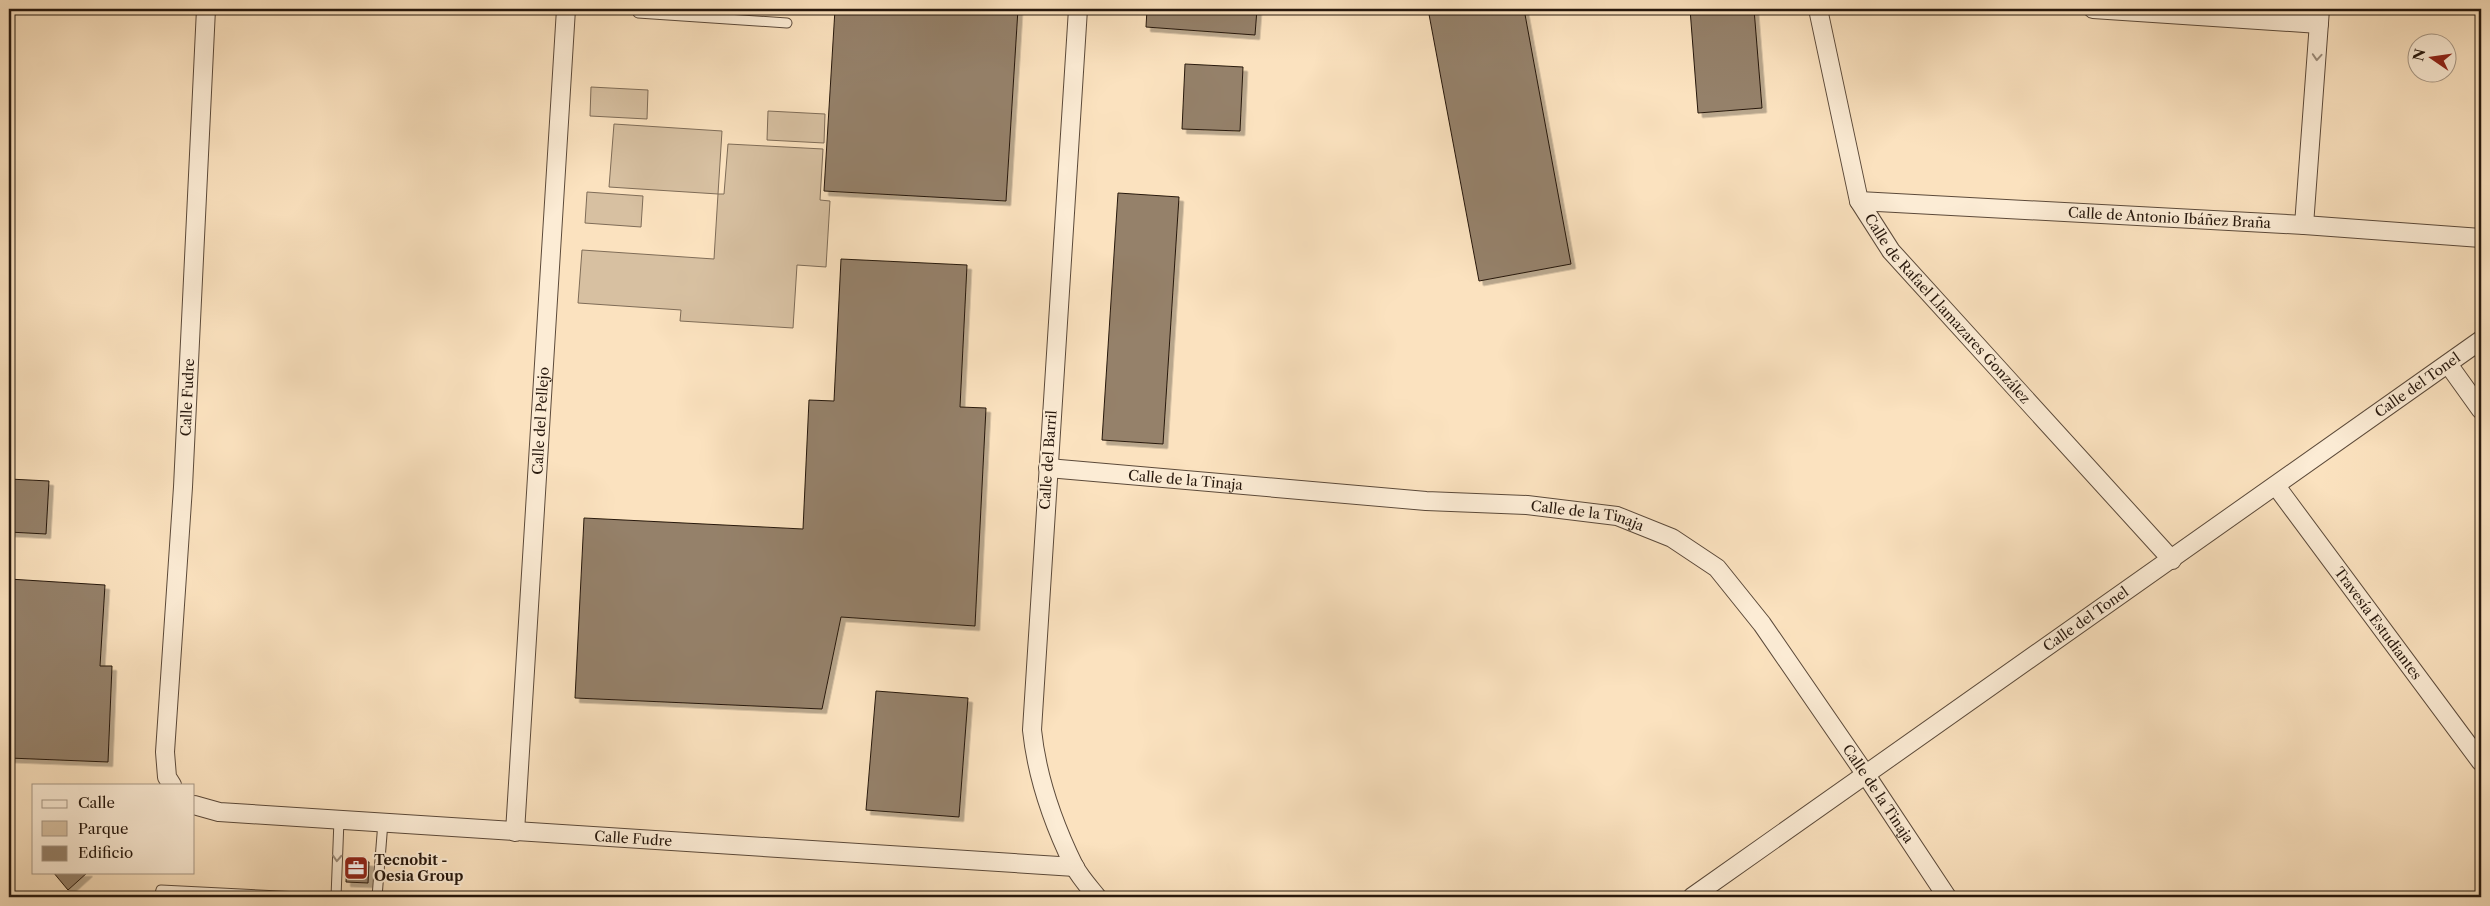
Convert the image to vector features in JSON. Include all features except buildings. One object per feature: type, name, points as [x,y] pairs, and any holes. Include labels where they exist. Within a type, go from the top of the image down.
[{"type":"street","name":"Calle Fudre","points":[[171,784],[167,777],[165,752],[183,487],[206,9]]},
{"type":"street","name":"Calle del Pellejo","points":[[515,832],[566,9]]},
{"type":"street","name":"Calle del Barril","points":[[1078,9],[1032,730],[1042,788],[1074,867],[1096,897]]},
{"type":"street","name":"Calle de Rafael Llamazares González","points":[[1818,9],[1859,201],[1890,251],[2172,560]]},
{"type":"street","points":[[2093,9],[2320,16],[2304,225]]},
{"type":"street","name":"Calle de Antonio Ibáñez Braña","points":[[1859,201],[2304,225],[2481,238]]},
{"type":"street","name":"Calle del Tonel","points":[[1692,897],[2172,560],[2481,340]]},
{"type":"street","points":[[2448,364],[2481,410]]},
{"type":"street","name":"Calle de la Tinaja","points":[[1048,468],[1426,501],[1527,505],[1617,516],[1672,538],[1717,568],[1762,624],[1947,897]]},
{"type":"street","name":"Travesía Estudiantes","points":[[2276,486],[2481,762]]},
{"type":"street","name":"Calle Fudre","points":[[195,805],[219,812],[1074,867]]},
{"type":"lane","points":[[638,12],[682,12],[787,23]]},
{"type":"lane","points":[[336,897],[340,820]]},
{"type":"lane","points":[[377,897],[383,822]]},
{"type":"lane","points":[[159,897],[161,890],[299,897]]},
{"type":"green space","points":[[591,87],[648,90],[647,119],[590,116]]},
{"type":"green space","points":[[768,111],[825,114],[824,143],[767,140]]},
{"type":"green space","points":[[614,124],[722,131],[718,194],[609,187]]},
{"type":"green space","points":[[728,144],[823,149],[820,200],[830,201],[826,267],[797,265],[793,328],[680,321],[681,310],[578,303],[582,250],[714,259],[718,194],[724,194]]},
{"type":"green space","points":[[587,192],[643,196],[641,227],[585,223]]},
{"type":"place","name":"Tecnobit - Oesia Group","points":[[356,868]]}]
